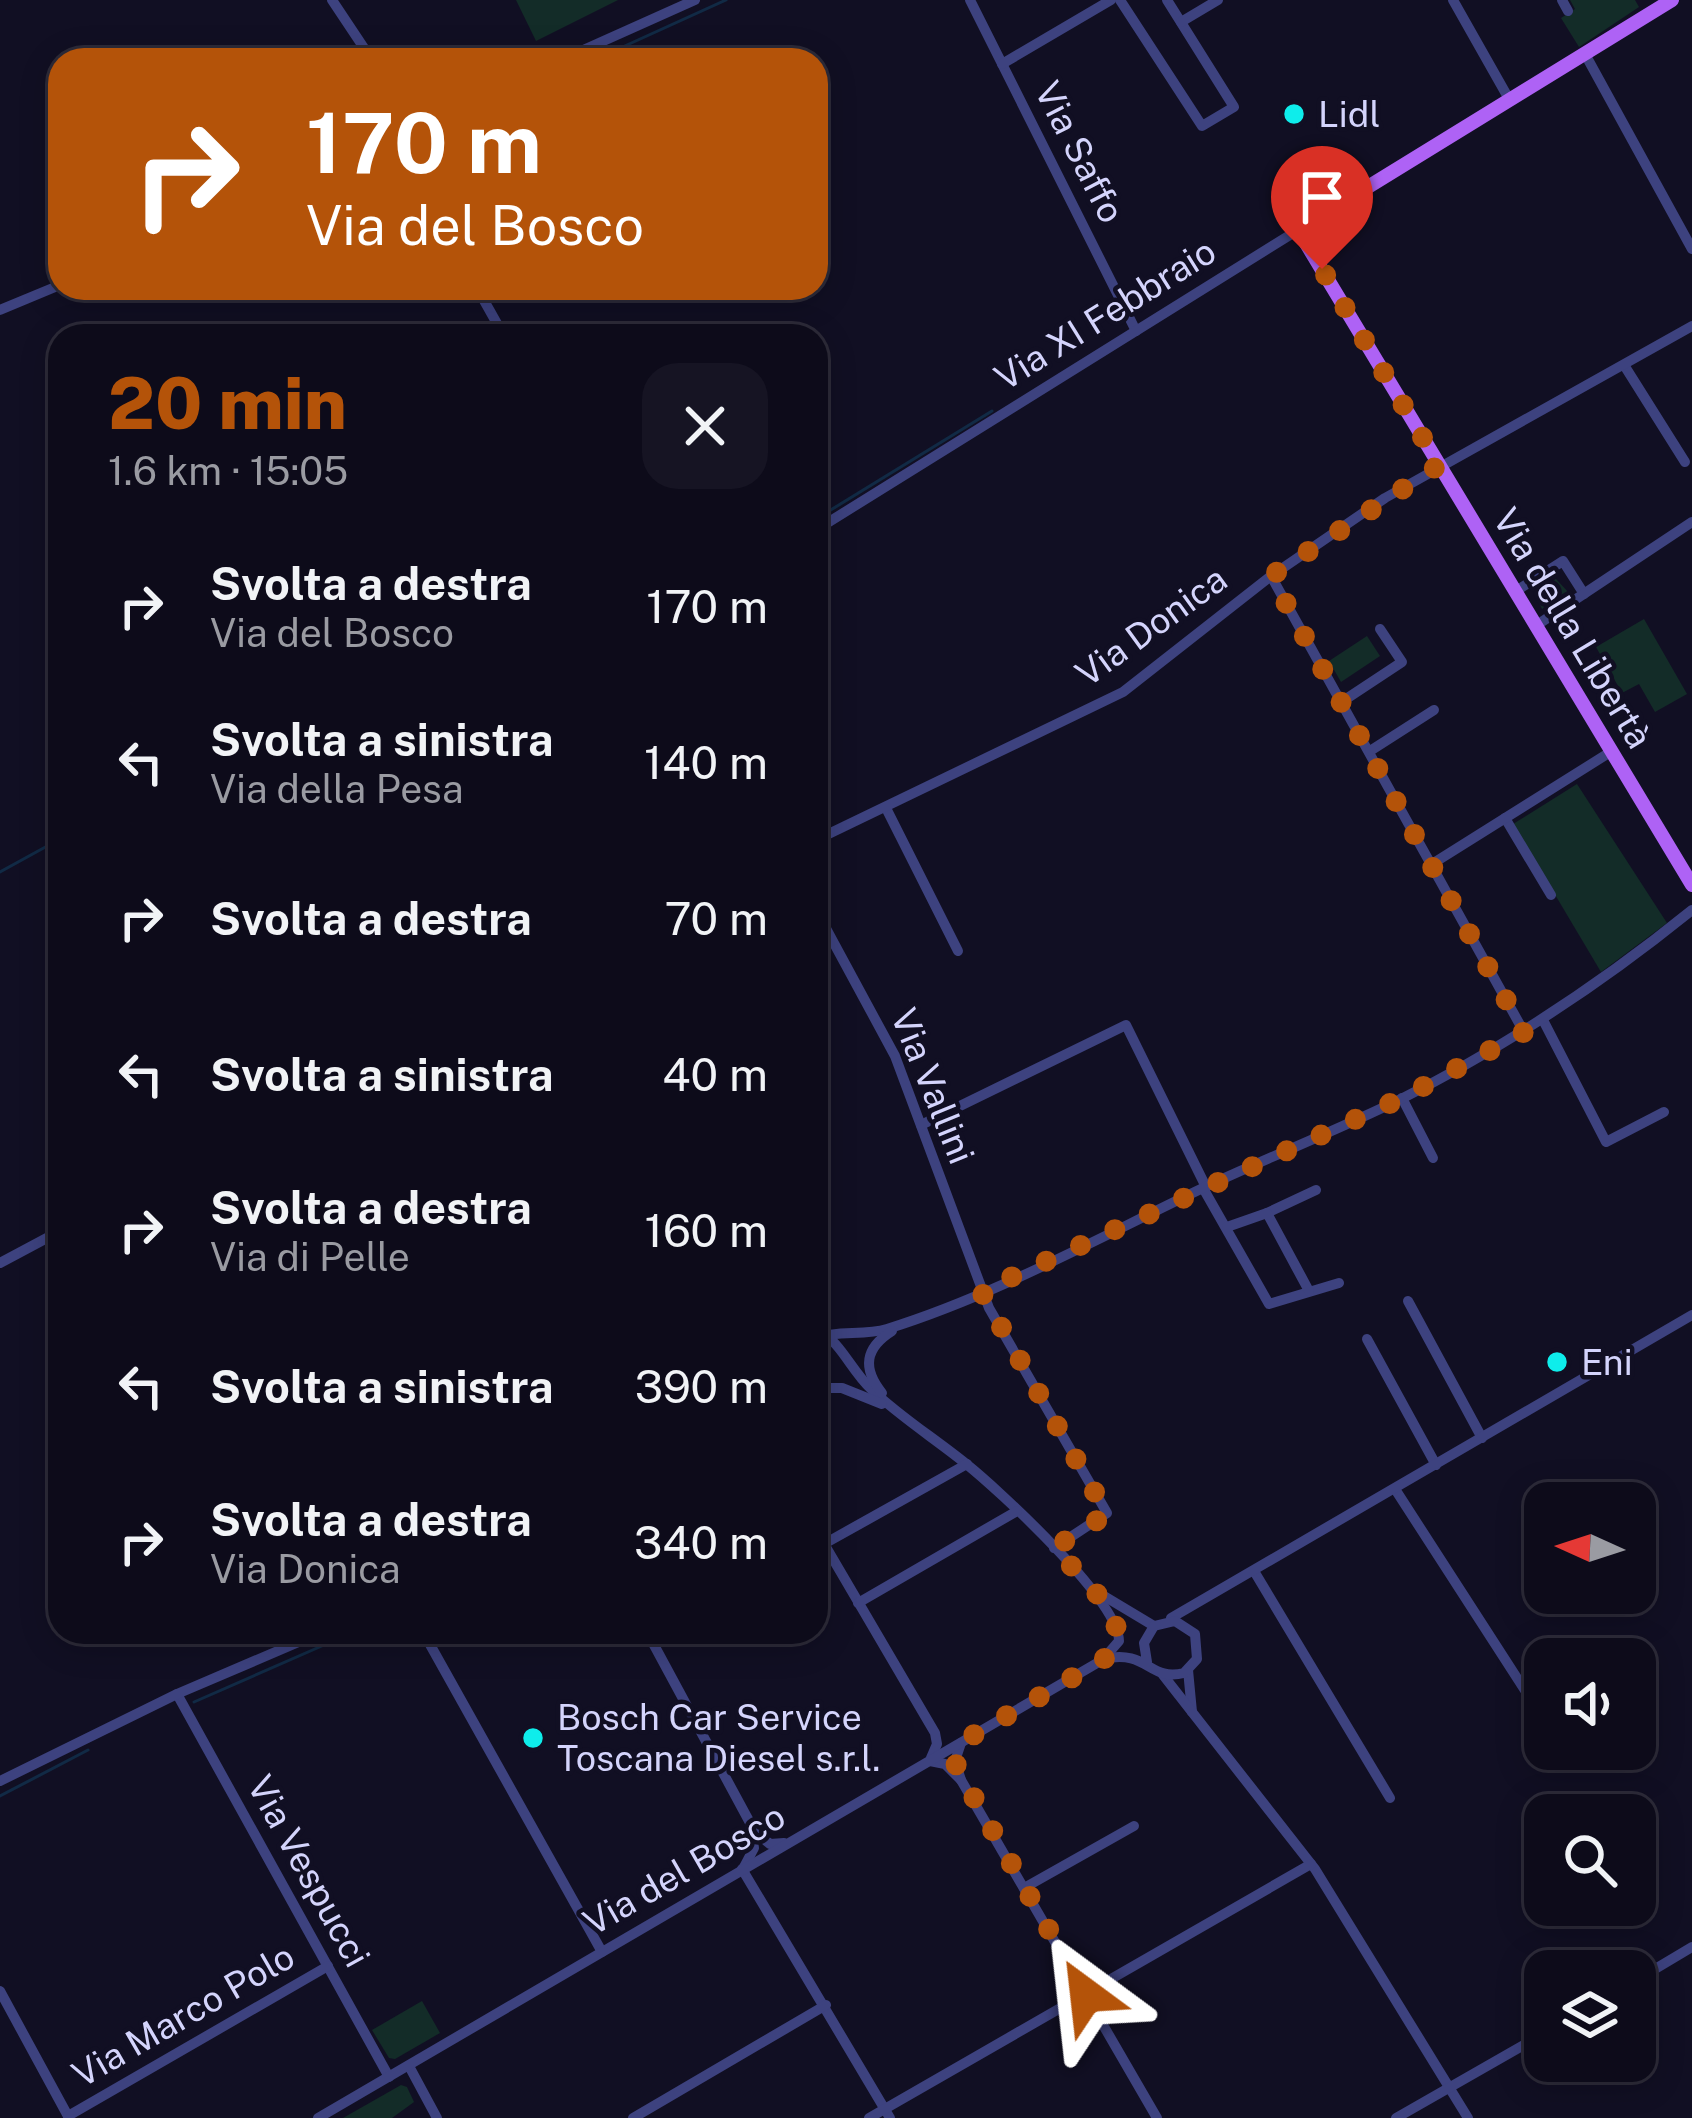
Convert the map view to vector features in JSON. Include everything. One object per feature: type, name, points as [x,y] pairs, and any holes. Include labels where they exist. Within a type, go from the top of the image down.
[{"type":"main road","name":"Via XI Febbraio","points":[[1298,230],[1585,53],[1647,6],[1672,0]]},
{"type":"main road","name":"Via della Libertà","points":[[1298,230],[1692,884]]},
{"type":"street","points":[[332,0],[363,48]]},
{"type":"street","points":[[588,48],[695,0]]},
{"type":"street","name":"Via Saffo","points":[[970,0],[1136,331]]},
{"type":"street","points":[[1002,64],[1111,0]]},
{"type":"street","points":[[1120,0],[1202,126],[1234,107],[1167,0]]},
{"type":"street","points":[[1181,22],[1218,0]]},
{"type":"street","points":[[1453,0],[1509,99]]},
{"type":"street","points":[[1585,53],[1692,249]]},
{"type":"street","name":"Via XI Febbraio","points":[[828,523],[1298,230]]},
{"type":"street","points":[[0,310],[48,289]]},
{"type":"street","name":"Via Donica","points":[[828,835],[1123,692],[1271,576],[1439,465],[1692,326]]},
{"type":"street","points":[[1624,364],[1685,462]]},
{"type":"street","points":[[1537,625],[1692,524]]},
{"type":"street","points":[[1516,591],[1563,561],[1584,594]]},
{"type":"street","points":[[1271,576],[1524,1032]]},
{"type":"street","points":[[1343,701],[1402,662],[1380,629]]},
{"type":"street","points":[[1370,752],[1434,710]]},
{"type":"street","points":[[1432,864],[1612,751]]},
{"type":"street","points":[[886,808],[958,951]]},
{"type":"street","points":[[1505,818],[1551,896]]},
{"type":"street","points":[[828,1333],[861,1335],[908,1321],[1402,1098],[1543,1020],[1692,910]]},
{"type":"street","name":"Via Vallini","points":[[828,932],[895,1056],[981,1291],[1107,1514],[1054,1548]]},
{"type":"street","points":[[1543,1020],[1606,1142],[1664,1112]]},
{"type":"street","points":[[921,1125],[1126,1025],[1269,1304],[1339,1283]]},
{"type":"street","points":[[1402,1098],[1433,1158]]},
{"type":"street","points":[[1227,1227],[1316,1190]]},
{"type":"street","points":[[1267,1213],[1309,1291]]},
{"type":"street","points":[[0,1263],[48,1237]]},
{"type":"street","points":[[1408,1301],[1482,1438]]},
{"type":"street","points":[[1147,1662],[1144,1643],[1160,1624],[1689,1317],[1692,1332]]},
{"type":"street","points":[[901,1413],[872,1380],[867,1363],[879,1339],[908,1321]]},
{"type":"street","points":[[1367,1339],[1436,1465]]},
{"type":"street","points":[[828,1342],[868,1386],[967,1464],[1083,1579],[1120,1634],[1104,1659]]},
{"type":"street","points":[[828,1389],[858,1392],[901,1413]]},
{"type":"street","points":[[828,1542],[967,1464]]},
{"type":"street","points":[[1395,1489],[1524,1689]]},
{"type":"street","points":[[858,1604],[1017,1511]]},
{"type":"street","points":[[828,1551],[935,1733],[937,1744],[928,1761],[941,1762],[961,1780],[1156,2118]]},
{"type":"street","points":[[1254,1570],[1390,1798]]},
{"type":"street","points":[[1083,1579],[1113,1604],[1160,1624],[1184,1623],[1192,1629],[1199,1651],[1188,1670],[1179,1676],[1163,1675]]},
{"type":"street","points":[[1192,1629],[1203,1600]]},
{"type":"street","points":[[0,1781],[177,1694],[294,1644]]},
{"type":"street","points":[[430,1644],[602,1952]]},
{"type":"street","points":[[653,1644],[748,1820],[766,1843],[791,1841]]},
{"type":"street","points":[[1104,1659],[1124,1656],[1147,1662],[1163,1675],[1311,1864],[1468,2118]]},
{"type":"street","name":"Via del Bosco","points":[[318,2118],[1104,1659]]},
{"type":"street","points":[[1188,1670],[1192,1715]]},
{"type":"street","name":"Via Vespucci","points":[[177,1694],[389,2077]]},
{"type":"street","points":[[961,1780],[956,1752],[965,1740]]},
{"type":"street","points":[[748,1820],[754,1848],[742,1869],[888,2113]]},
{"type":"street","points":[[1024,1888],[1134,1826]]},
{"type":"street","points":[[869,2118],[888,2113],[1311,1864]]},
{"type":"street","points":[[1656,1968],[1692,1947]]},
{"type":"street","name":"Via Marco Polo","points":[[68,2117],[328,1966]]},
{"type":"street","points":[[2,1998],[68,2117]]},
{"type":"street","points":[[633,2118],[826,2005]]},
{"type":"street","points":[[1396,2118],[1524,2045]]},
{"type":"street","points":[[409,2066],[436,2118]]},
{"type":"green space","points":[[516,0],[618,0],[536,41]]},
{"type":"green space","points":[[1570,0],[1635,0],[1639,7],[1579,47],[1561,18],[1575,9]]},
{"type":"green space","points":[[1556,579],[1569,593],[1542,609],[1534,592]]},
{"type":"green space","points":[[1644,619],[1687,694],[1655,712],[1639,684],[1622,693],[1596,647]]},
{"type":"green space","points":[[1367,636],[1380,656],[1341,682],[1329,661]]},
{"type":"green space","points":[[1577,784],[1667,923],[1601,972],[1513,824]]},
{"type":"green space","points":[[422,2001],[440,2033],[389,2058],[372,2030]]},
{"type":"green space","points":[[401,2085],[414,2102],[392,2118],[343,2118]]},
{"type":"waterway","points":[[620,48],[726,0]]},
{"type":"waterway","points":[[828,512],[992,411]]},
{"type":"waterway","points":[[0,872],[48,846]]},
{"type":"waterway","points":[[194,1702],[326,1644]]},
{"type":"waterway","points":[[0,1796],[88,1750]]},
{"type":"place","name":"Lidl","points":[[1294,114]]},
{"type":"place","name":"Eni","points":[[1557,1362]]},
{"type":"place","name":"Bosch Car Service Toscana Diesel s.r.l.","points":[[533,1738]]},
{"type":"route","points":[[1086,1995],[961,1780],[955,1761],[965,1740],[1104,1659],[1120,1634],[1107,1610],[1054,1548],[1107,1514],[981,1291],[1402,1098],[1524,1032],[1271,576],[1439,465],[1322,269]]}]
